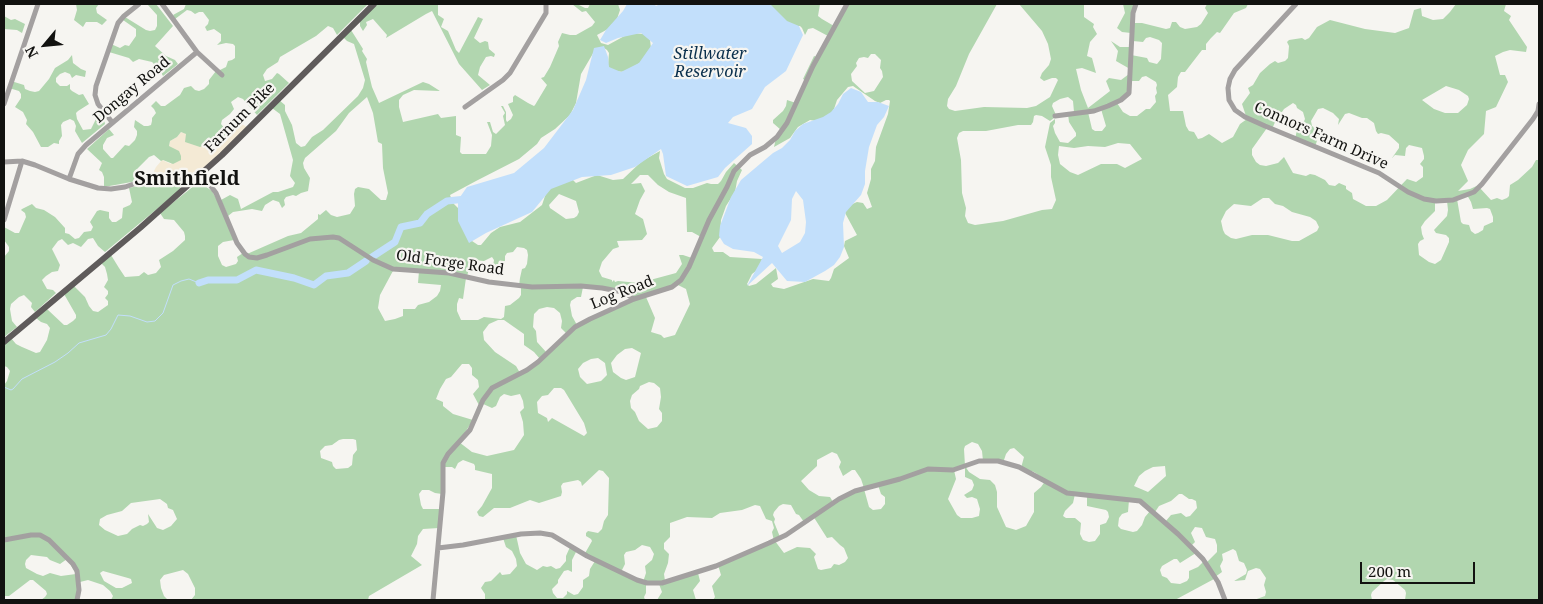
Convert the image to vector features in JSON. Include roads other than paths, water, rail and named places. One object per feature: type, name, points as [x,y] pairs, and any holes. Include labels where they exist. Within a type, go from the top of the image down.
[{"type":"main road","name":"Farnum Pike","points":[[4,342],[200,175],[374,4]]},
{"type":"street","points":[[4,104],[38,4]]},
{"type":"street","points":[[112,122],[98,104],[95,95],[96,86],[118,23],[139,4]]},
{"type":"street","points":[[162,4],[197,52],[222,75]]},
{"type":"street","points":[[465,107],[510,73],[546,13],[546,4]]},
{"type":"street","name":"Log Road","points":[[433,600],[443,492],[443,463],[448,454],[470,430],[483,400],[492,388],[538,362],[575,328],[634,299],[672,287],[681,280],[689,267],[709,220],[734,171],[750,155],[765,147],[787,123],[813,66],[848,4]]},
{"type":"street","points":[[1055,116],[1094,111],[1121,100],[1129,93],[1133,15],[1136,4]]},
{"type":"street","name":"Connors Farm Drive","points":[[1296,4],[1234,70],[1228,88],[1229,100],[1235,110],[1265,126],[1379,174],[1408,192],[1424,199],[1436,201],[1453,200],[1474,192],[1533,119],[1539,104]]},
{"type":"street","name":"Dongay Road","points":[[69,179],[78,154],[112,122],[197,52]]},
{"type":"street","points":[[4,220],[22,161]]},
{"type":"street","points":[[4,162],[22,161],[98,188],[112,189],[138,184],[154,177],[169,175],[182,179],[189,184]]},
{"type":"street","name":"Old Forge Road","points":[[200,175],[216,194],[237,243],[249,257],[267,256],[310,239],[333,237],[339,238],[373,260],[393,269],[450,273],[489,282],[532,287],[581,286],[602,288],[623,292],[634,299]]},
{"type":"street","points":[[438,548],[521,534],[540,533],[552,536],[587,556],[637,580],[647,584],[662,583],[716,566],[786,535],[839,499],[855,491],[928,469],[953,470],[979,462],[998,461],[1019,467],[1067,493],[1140,501],[1172,528],[1203,559],[1218,582],[1225,600]]},
{"type":"street","points":[[4,540],[40,535],[49,540],[73,564],[77,571],[80,590],[77,600]]},
{"type":"water","name":"Stillwater Reservoir","points":[[627,4],[654,4],[656,6],[660,4],[770,4],[787,21],[799,26],[803,35],[786,71],[765,87],[752,109],[733,117],[728,123],[746,128],[752,136],[752,144],[725,168],[718,177],[687,186],[666,176],[661,149],[635,167],[611,175],[582,177],[551,189],[532,212],[469,243],[458,221],[458,200],[467,187],[514,173],[544,148],[573,110],[586,80],[594,48],[604,46],[609,67],[621,72],[639,63],[653,43],[641,33],[618,38],[606,43],[600,40]]},
{"type":"water","points":[[851,88],[861,92],[868,102],[878,102],[889,106],[884,117],[877,125],[869,147],[865,184],[861,195],[846,212],[843,223],[844,247],[840,257],[834,265],[805,282],[787,281],[772,263],[747,286],[763,257],[754,252],[733,249],[724,244],[719,236],[720,226],[731,197],[741,180],[773,153],[782,148],[803,124],[831,112],[843,94]],"holes":[[[796,191],[803,200],[806,222],[805,233],[800,242],[782,253],[778,246],[791,220],[792,199]]]},
{"type":"waterway","points":[[372,257],[395,242],[401,227],[420,223],[427,214],[447,201],[466,199]]},
{"type":"waterway","points":[[199,283],[208,280],[237,280],[256,270],[294,278],[314,285],[326,276],[348,273],[366,261]]},
{"type":"waterway","points":[[4,387],[13,389],[22,379],[55,362],[79,343],[106,335],[118,315],[130,316],[147,322],[155,321],[163,313],[173,285],[189,279],[199,283]]},
{"type":"district","name":"Smithfield","points":[[187,179]]}]
